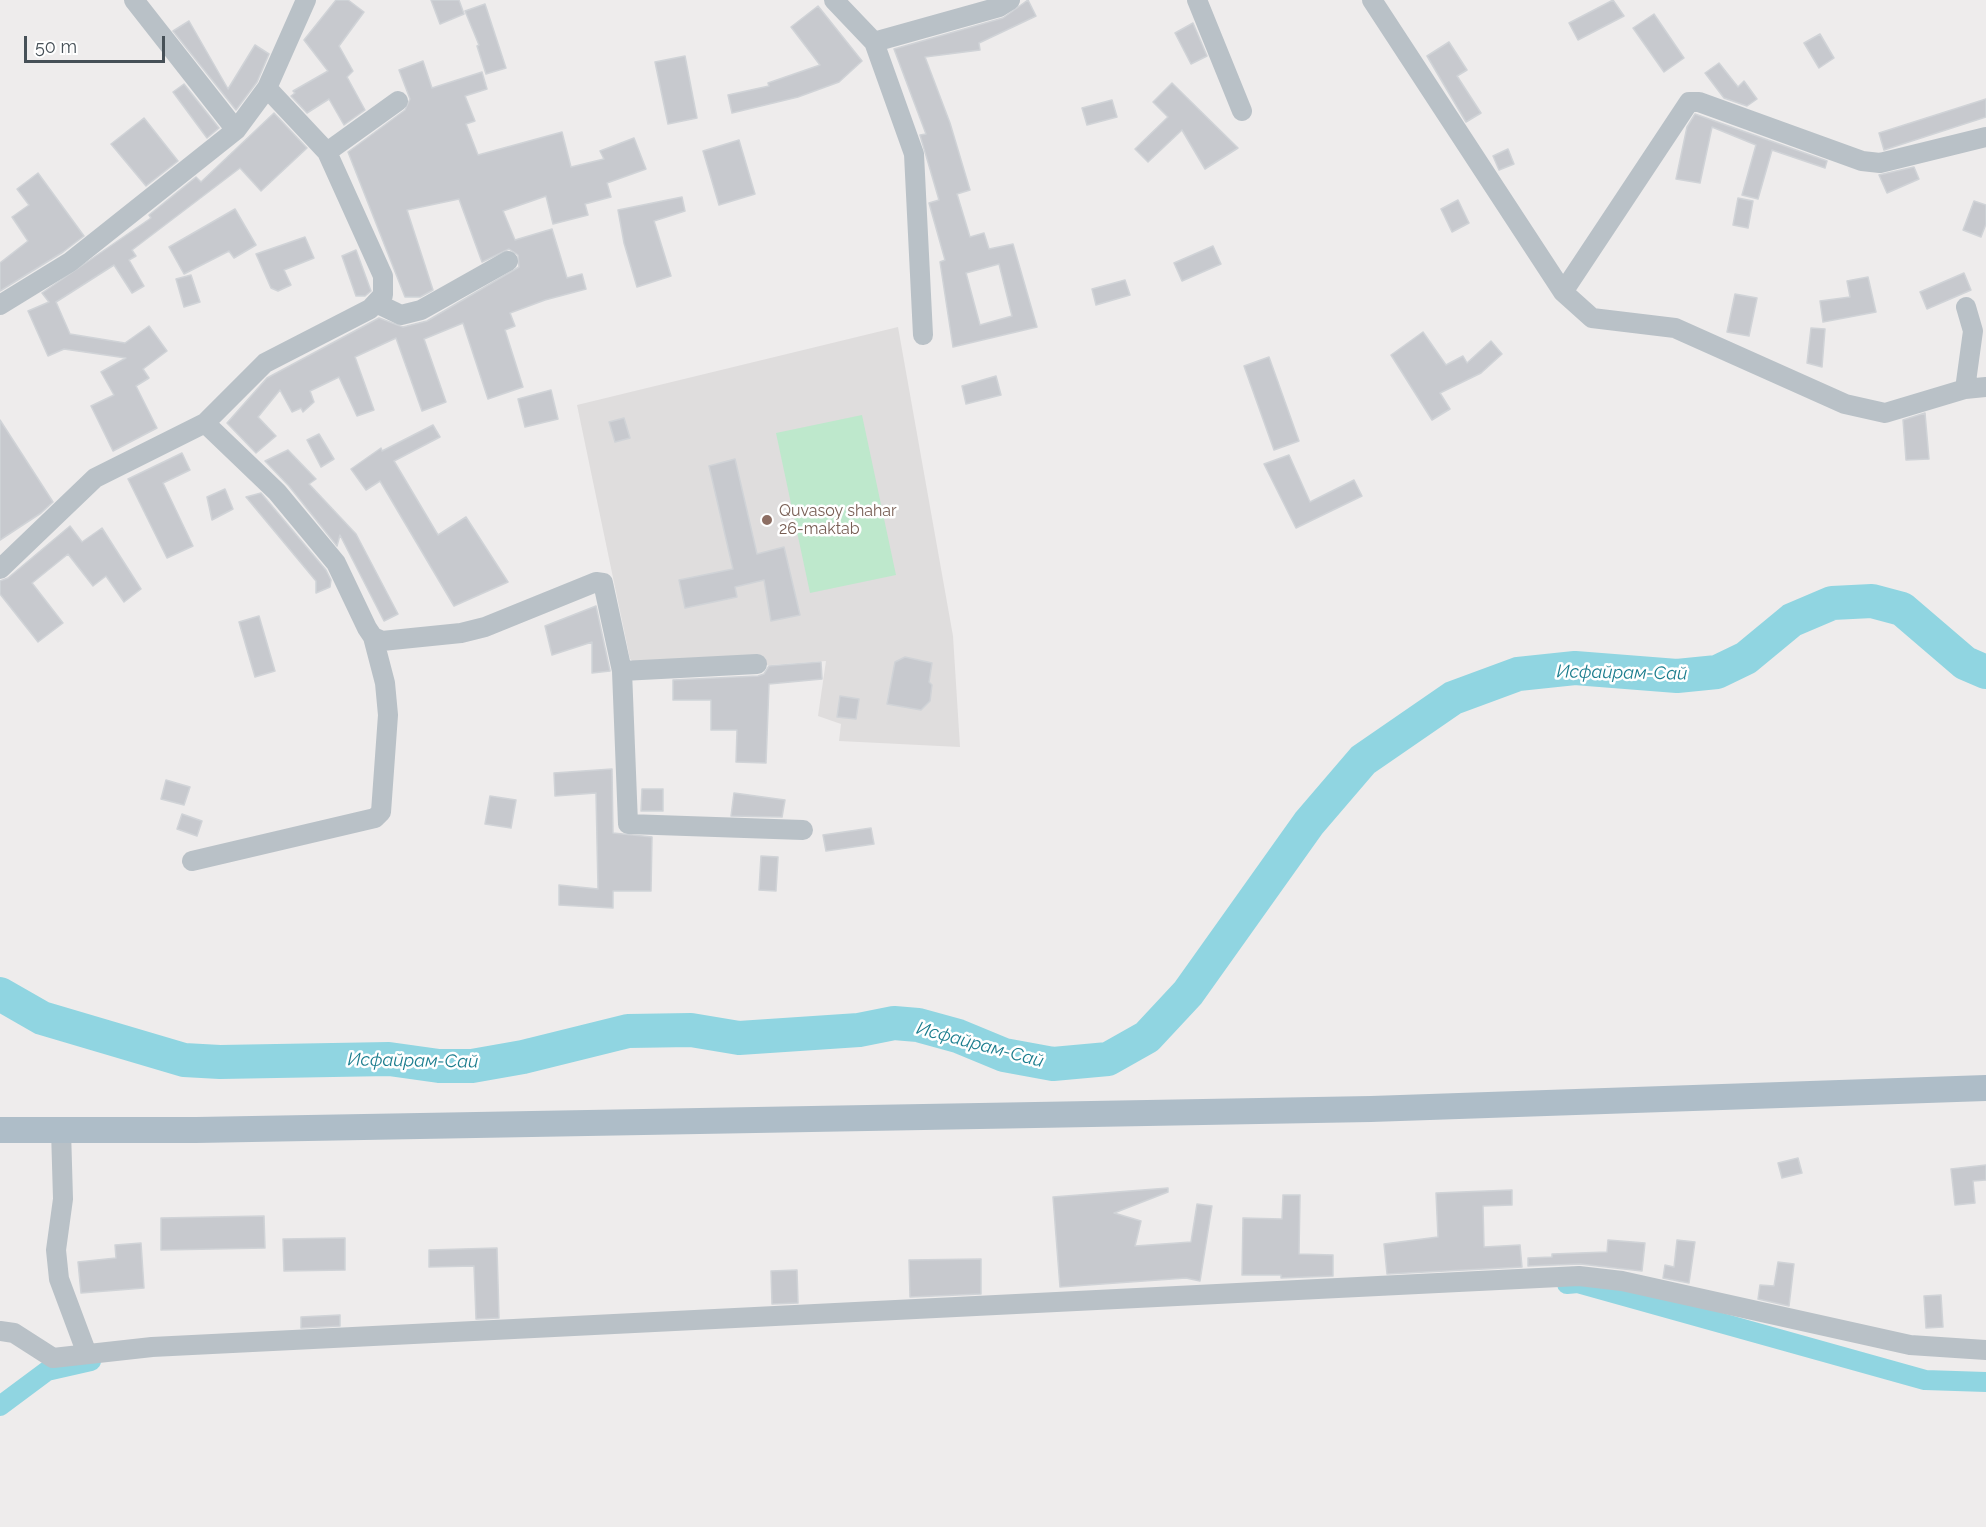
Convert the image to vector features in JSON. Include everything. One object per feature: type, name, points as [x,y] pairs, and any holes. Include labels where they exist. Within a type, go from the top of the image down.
[{"type":"main road","points":[[0,1130],[220,1130],[1371,1109],[1986,1088]]},
{"type":"street","points":[[134,0],[236,130]]},
{"type":"street","points":[[0,305],[70,262],[236,130],[267,88],[306,0]]},
{"type":"street","points":[[834,0],[874,42],[914,154],[923,335]]},
{"type":"street","points":[[874,42],[999,7],[1010,0]]},
{"type":"street","points":[[1197,0],[1242,111]]},
{"type":"street","points":[[1372,0],[1563,292],[1592,318],[1676,328],[1845,404],[1885,413],[1965,389],[1986,387]]},
{"type":"street","points":[[0,569],[95,478],[205,423],[265,363],[370,309],[383,295],[383,276],[327,152],[267,88]]},
{"type":"street","points":[[327,152],[398,101]]},
{"type":"street","points":[[1563,292],[1689,102],[1699,102],[1862,160],[1880,163],[1986,137]]},
{"type":"street","points":[[376,303],[401,315],[421,310],[508,261]]},
{"type":"street","points":[[1965,389],[1973,331],[1966,307]]},
{"type":"street","points":[[192,861],[375,818],[381,812],[388,715],[385,683],[373,638],[336,563],[277,492],[205,423]]},
{"type":"street","points":[[373,638],[382,641],[398,641],[461,633],[485,627],[596,582],[603,583],[608,597],[622,671],[628,824],[803,830]]},
{"type":"street","points":[[622,671],[757,664]]},
{"type":"street","points":[[62,1130],[63,1199],[56,1250],[59,1279],[87,1354]]},
{"type":"street","points":[[0,1331],[14,1333],[53,1358],[152,1347],[1579,1276],[1622,1281],[1910,1345],[1986,1350]]},
{"type":"shaded area","name":"Quvasoy shahar 26-maktab","points":[[898,327],[953,636],[960,747],[839,741],[841,724],[818,716],[826,661],[648,674],[630,659],[577,405]]},
{"type":"green space","points":[[862,415],[896,575],[810,593],[776,433]]},
{"type":"building","points":[[336,0],[348,0],[364,12],[339,46],[353,71],[347,77],[365,110],[344,125],[329,99],[307,113],[291,96],[295,93],[293,91],[328,71],[304,40]]},
{"type":"building","points":[[431,0],[459,0],[464,14],[440,24]]},
{"type":"building","points":[[1028,0],[1036,16],[979,43],[980,50],[925,57],[950,123],[970,190],[957,194],[970,237],[984,233],[989,249],[1013,244],[1037,327],[953,347],[940,262],[945,260],[929,203],[939,200],[920,135],[926,134],[894,49],[1003,18]],"holes":[[[999,264],[1012,316],[980,325],[966,273]]]},
{"type":"building","points":[[1613,0],[1624,16],[1578,40],[1569,23]]},
{"type":"building","points":[[485,4],[506,68],[486,74],[477,46],[479,45],[465,11]]},
{"type":"building","points":[[818,6],[862,61],[839,82],[798,97],[732,113],[728,95],[769,86],[768,83],[820,65],[791,27]]},
{"type":"building","points":[[1654,14],[1684,58],[1664,72],[1633,28]]},
{"type":"building","points":[[189,21],[228,89],[255,45],[269,54],[257,82],[236,110],[173,31]]},
{"type":"building","points":[[1193,23],[1207,56],[1191,64],[1175,33]]},
{"type":"building","points":[[1820,34],[1834,58],[1819,68],[1804,43]]},
{"type":"building","points":[[1449,42],[1467,70],[1457,76],[1481,113],[1466,122],[1427,56]]},
{"type":"building","points":[[685,56],[697,118],[668,124],[655,62]]},
{"type":"building","points":[[423,61],[432,88],[482,72],[487,89],[465,96],[475,121],[466,124],[478,155],[562,132],[571,167],[604,159],[600,151],[634,138],[646,169],[607,183],[611,197],[585,204],[588,215],[553,224],[546,196],[503,211],[515,240],[552,229],[567,278],[582,274],[586,289],[545,300],[510,313],[515,326],[505,330],[523,387],[488,399],[463,323],[424,339],[446,402],[422,411],[396,338],[355,357],[374,410],[357,416],[339,377],[310,391],[314,402],[303,412],[301,408],[292,412],[280,390],[258,417],[276,436],[256,453],[227,423],[267,378],[379,318],[403,327],[427,321],[519,267],[518,255],[509,249],[482,262],[459,199],[407,210],[433,290],[420,297],[405,297],[348,152],[405,110],[410,99],[399,70]]},
{"type":"building","points":[[1719,63],[1738,87],[1744,81],[1757,99],[1747,106],[1724,98],[1705,73]]},
{"type":"building","points":[[1172,83],[1238,148],[1205,169],[1182,130],[1148,162],[1135,149],[1168,117],[1153,102]]},
{"type":"building","points":[[184,84],[219,128],[207,138],[173,92]]},
{"type":"building","points":[[1986,99],[1986,117],[1884,150],[1879,133]]},
{"type":"building","points":[[1112,100],[1117,117],[1087,125],[1082,108]]},
{"type":"building","points":[[274,113],[307,148],[261,191],[240,168],[132,250],[136,256],[129,260],[144,286],[132,293],[114,265],[56,302],[70,334],[125,343],[149,326],[167,351],[143,369],[149,378],[136,386],[157,428],[113,451],[91,406],[114,395],[101,372],[126,358],[64,349],[48,356],[28,311],[49,302],[42,293],[151,218],[149,215],[196,177],[201,182]]},
{"type":"building","points":[[1695,114],[1827,161],[1825,168],[1772,150],[1758,199],[1742,195],[1756,145],[1712,127],[1700,183],[1676,179],[1687,127]]},
{"type":"building","points":[[144,118],[178,161],[146,186],[111,144]]},
{"type":"building","points":[[739,140],[755,194],[719,205],[703,151]]},
{"type":"building","points":[[1508,149],[1514,164],[1499,170],[1493,156]]},
{"type":"building","points":[[1914,167],[1919,179],[1887,193],[1879,175]]},
{"type":"building","points":[[38,173],[84,236],[63,252],[0,291],[0,263],[28,241],[12,217],[29,205],[17,189]]},
{"type":"building","points":[[682,197],[685,211],[654,221],[671,276],[637,287],[624,243],[618,210]]},
{"type":"building","points":[[1738,198],[1753,201],[1748,228],[1733,225]]},
{"type":"building","points":[[1458,200],[1469,223],[1452,232],[1441,209]]},
{"type":"building","points":[[1974,201],[1986,205],[1986,224],[1981,237],[1963,230]]},
{"type":"building","points":[[235,209],[256,245],[234,258],[229,251],[184,274],[169,247]]},
{"type":"building","points":[[305,237],[314,258],[284,270],[291,285],[278,291],[271,288],[256,254]]},
{"type":"building","points":[[1213,246],[1221,264],[1182,281],[1174,263]]},
{"type":"building","points":[[356,250],[371,291],[365,296],[356,296],[342,256]]},
{"type":"building","points":[[1964,273],[1971,290],[1927,309],[1920,292]]},
{"type":"building","points":[[191,275],[200,302],[184,307],[176,279]]},
{"type":"building","points":[[1868,277],[1876,312],[1823,322],[1820,301],[1850,297],[1847,281]]},
{"type":"building","points":[[1125,280],[1130,295],[1096,305],[1092,289]]},
{"type":"building","points":[[1735,294],[1757,298],[1749,336],[1727,332]]},
{"type":"building","points":[[1811,328],[1825,329],[1822,367],[1807,363]]},
{"type":"building","points":[[1423,332],[1446,365],[1463,356],[1467,363],[1491,341],[1502,354],[1481,373],[1440,393],[1450,409],[1432,420],[1391,355]]},
{"type":"building","points":[[1269,357],[1299,441],[1274,450],[1244,366]]},
{"type":"building","points":[[996,376],[1001,395],[966,404],[962,386]]},
{"type":"building","points":[[551,390],[558,419],[525,427],[518,399]]},
{"type":"building","points":[[1925,413],[1929,459],[1906,460],[1903,420]]},
{"type":"building","points":[[624,418],[630,438],[615,442],[609,422]]},
{"type":"building","points":[[0,420],[53,502],[41,513],[0,540]]},
{"type":"building","points":[[433,425],[440,437],[394,461],[438,535],[466,517],[508,582],[454,606],[380,481],[366,490],[351,469],[381,448],[382,451]]},
{"type":"building","points":[[319,434],[334,459],[321,467],[307,440]]},
{"type":"building","points":[[288,450],[316,479],[309,484],[356,534],[398,614],[384,621],[340,535],[337,546],[289,486],[265,461]]},
{"type":"building","points":[[182,453],[190,470],[163,483],[193,546],[167,558],[128,479]]},
{"type":"building","points":[[1289,455],[1310,502],[1354,480],[1362,496],[1296,528],[1264,464]]},
{"type":"building","points":[[735,459],[757,554],[784,547],[800,615],[771,621],[764,580],[735,587],[737,597],[685,608],[679,580],[733,569],[709,466]]},
{"type":"building","points":[[225,489],[233,509],[212,520],[207,497]]},
{"type":"building","points":[[261,493],[326,570],[331,580],[330,587],[316,593],[316,581],[246,497]]},
{"type":"building","points":[[70,526],[82,542],[102,528],[141,589],[124,602],[106,576],[93,586],[68,554],[32,583],[63,623],[38,642],[0,594],[0,581],[8,578]]},
{"type":"building","points":[[596,606],[610,671],[592,673],[592,642],[552,655],[545,626]]},
{"type":"building","points":[[259,616],[275,671],[255,677],[239,622]]},
{"type":"building","points":[[905,657],[932,663],[929,682],[932,685],[930,701],[921,710],[887,704],[895,662]]},
{"type":"building","points":[[821,662],[822,679],[769,684],[766,763],[736,762],[737,730],[711,730],[711,700],[673,700],[673,680],[758,676],[764,674],[769,666]]},
{"type":"building","points":[[840,696],[859,699],[856,719],[837,717]]},
{"type":"building","points":[[612,769],[613,833],[652,837],[651,891],[613,891],[613,908],[559,905],[559,885],[598,889],[596,793],[555,796],[554,773]]},
{"type":"building","points":[[166,780],[190,787],[184,805],[161,799]]},
{"type":"building","points":[[642,789],[663,789],[663,811],[641,811]]},
{"type":"building","points":[[734,793],[785,800],[782,817],[731,816]]},
{"type":"building","points":[[490,796],[516,800],[511,828],[485,824]]},
{"type":"building","points":[[182,814],[202,821],[197,836],[177,829]]},
{"type":"building","points":[[871,828],[874,844],[826,851],[823,835]]},
{"type":"building","points":[[761,856],[778,857],[776,891],[759,890]]},
{"type":"building","points":[[1798,1158],[1802,1173],[1782,1178],[1778,1163]]},
{"type":"building","points":[[1986,1165],[1986,1180],[1973,1181],[1975,1203],[1955,1205],[1951,1169]]},
{"type":"building","points":[[1168,1188],[1168,1192],[1114,1213],[1141,1221],[1135,1246],[1191,1242],[1197,1204],[1212,1206],[1200,1281],[1186,1278],[1060,1287],[1053,1197]]},
{"type":"building","points":[[1512,1190],[1512,1205],[1483,1206],[1484,1247],[1520,1245],[1522,1267],[1387,1274],[1384,1244],[1438,1237],[1436,1193]]},
{"type":"building","points":[[1283,1195],[1300,1195],[1299,1254],[1333,1255],[1333,1276],[1281,1278],[1281,1275],[1242,1275],[1243,1218],[1282,1219]]},
{"type":"building","points":[[264,1216],[265,1248],[161,1250],[161,1218]]},
{"type":"building","points":[[345,1238],[345,1270],[284,1271],[283,1239]]},
{"type":"building","points":[[1608,1240],[1645,1243],[1642,1271],[1580,1264],[1528,1266],[1528,1258],[1552,1257],[1552,1254],[1607,1252]]},
{"type":"building","points":[[1677,1240],[1695,1242],[1689,1283],[1663,1278],[1665,1265],[1674,1267]]},
{"type":"building","points":[[141,1243],[144,1288],[81,1293],[78,1262],[116,1258],[115,1245]]},
{"type":"building","points":[[497,1248],[499,1318],[476,1319],[474,1266],[429,1267],[429,1250]]},
{"type":"building","points":[[981,1259],[981,1294],[910,1297],[909,1260]]},
{"type":"building","points":[[1778,1262],[1794,1264],[1789,1306],[1758,1299],[1760,1285],[1774,1286]]},
{"type":"building","points":[[797,1270],[798,1303],[772,1304],[771,1271]]},
{"type":"building","points":[[1941,1295],[1943,1327],[1926,1328],[1924,1296]]},
{"type":"building","points":[[340,1315],[340,1326],[301,1328],[301,1317]]},
{"type":"waterway","name":"Исфайрам-Сай","points":[[0,994],[42,1018],[184,1060],[220,1062],[389,1059],[439,1066],[472,1066],[523,1057],[628,1031],[691,1030],[739,1038],[859,1030],[894,1023],[918,1025],[958,1036],[1004,1055],[1053,1064],[1108,1059],[1147,1037],[1188,993],[1309,823],[1363,760],[1453,698],[1518,674],[1575,668],[1677,676],[1717,672],[1746,658],[1792,620],[1832,603],[1872,601],[1902,609],[1965,663],[1986,672]]},
{"type":"waterway","points":[[1567,1284],[1578,1283],[1925,1380],[1986,1382]]},
{"type":"waterway","points":[[0,1406],[47,1371],[91,1361]]},
{"type":"place","name":"Quvasoy shahar 26-maktab","points":[[767,520]]}]
